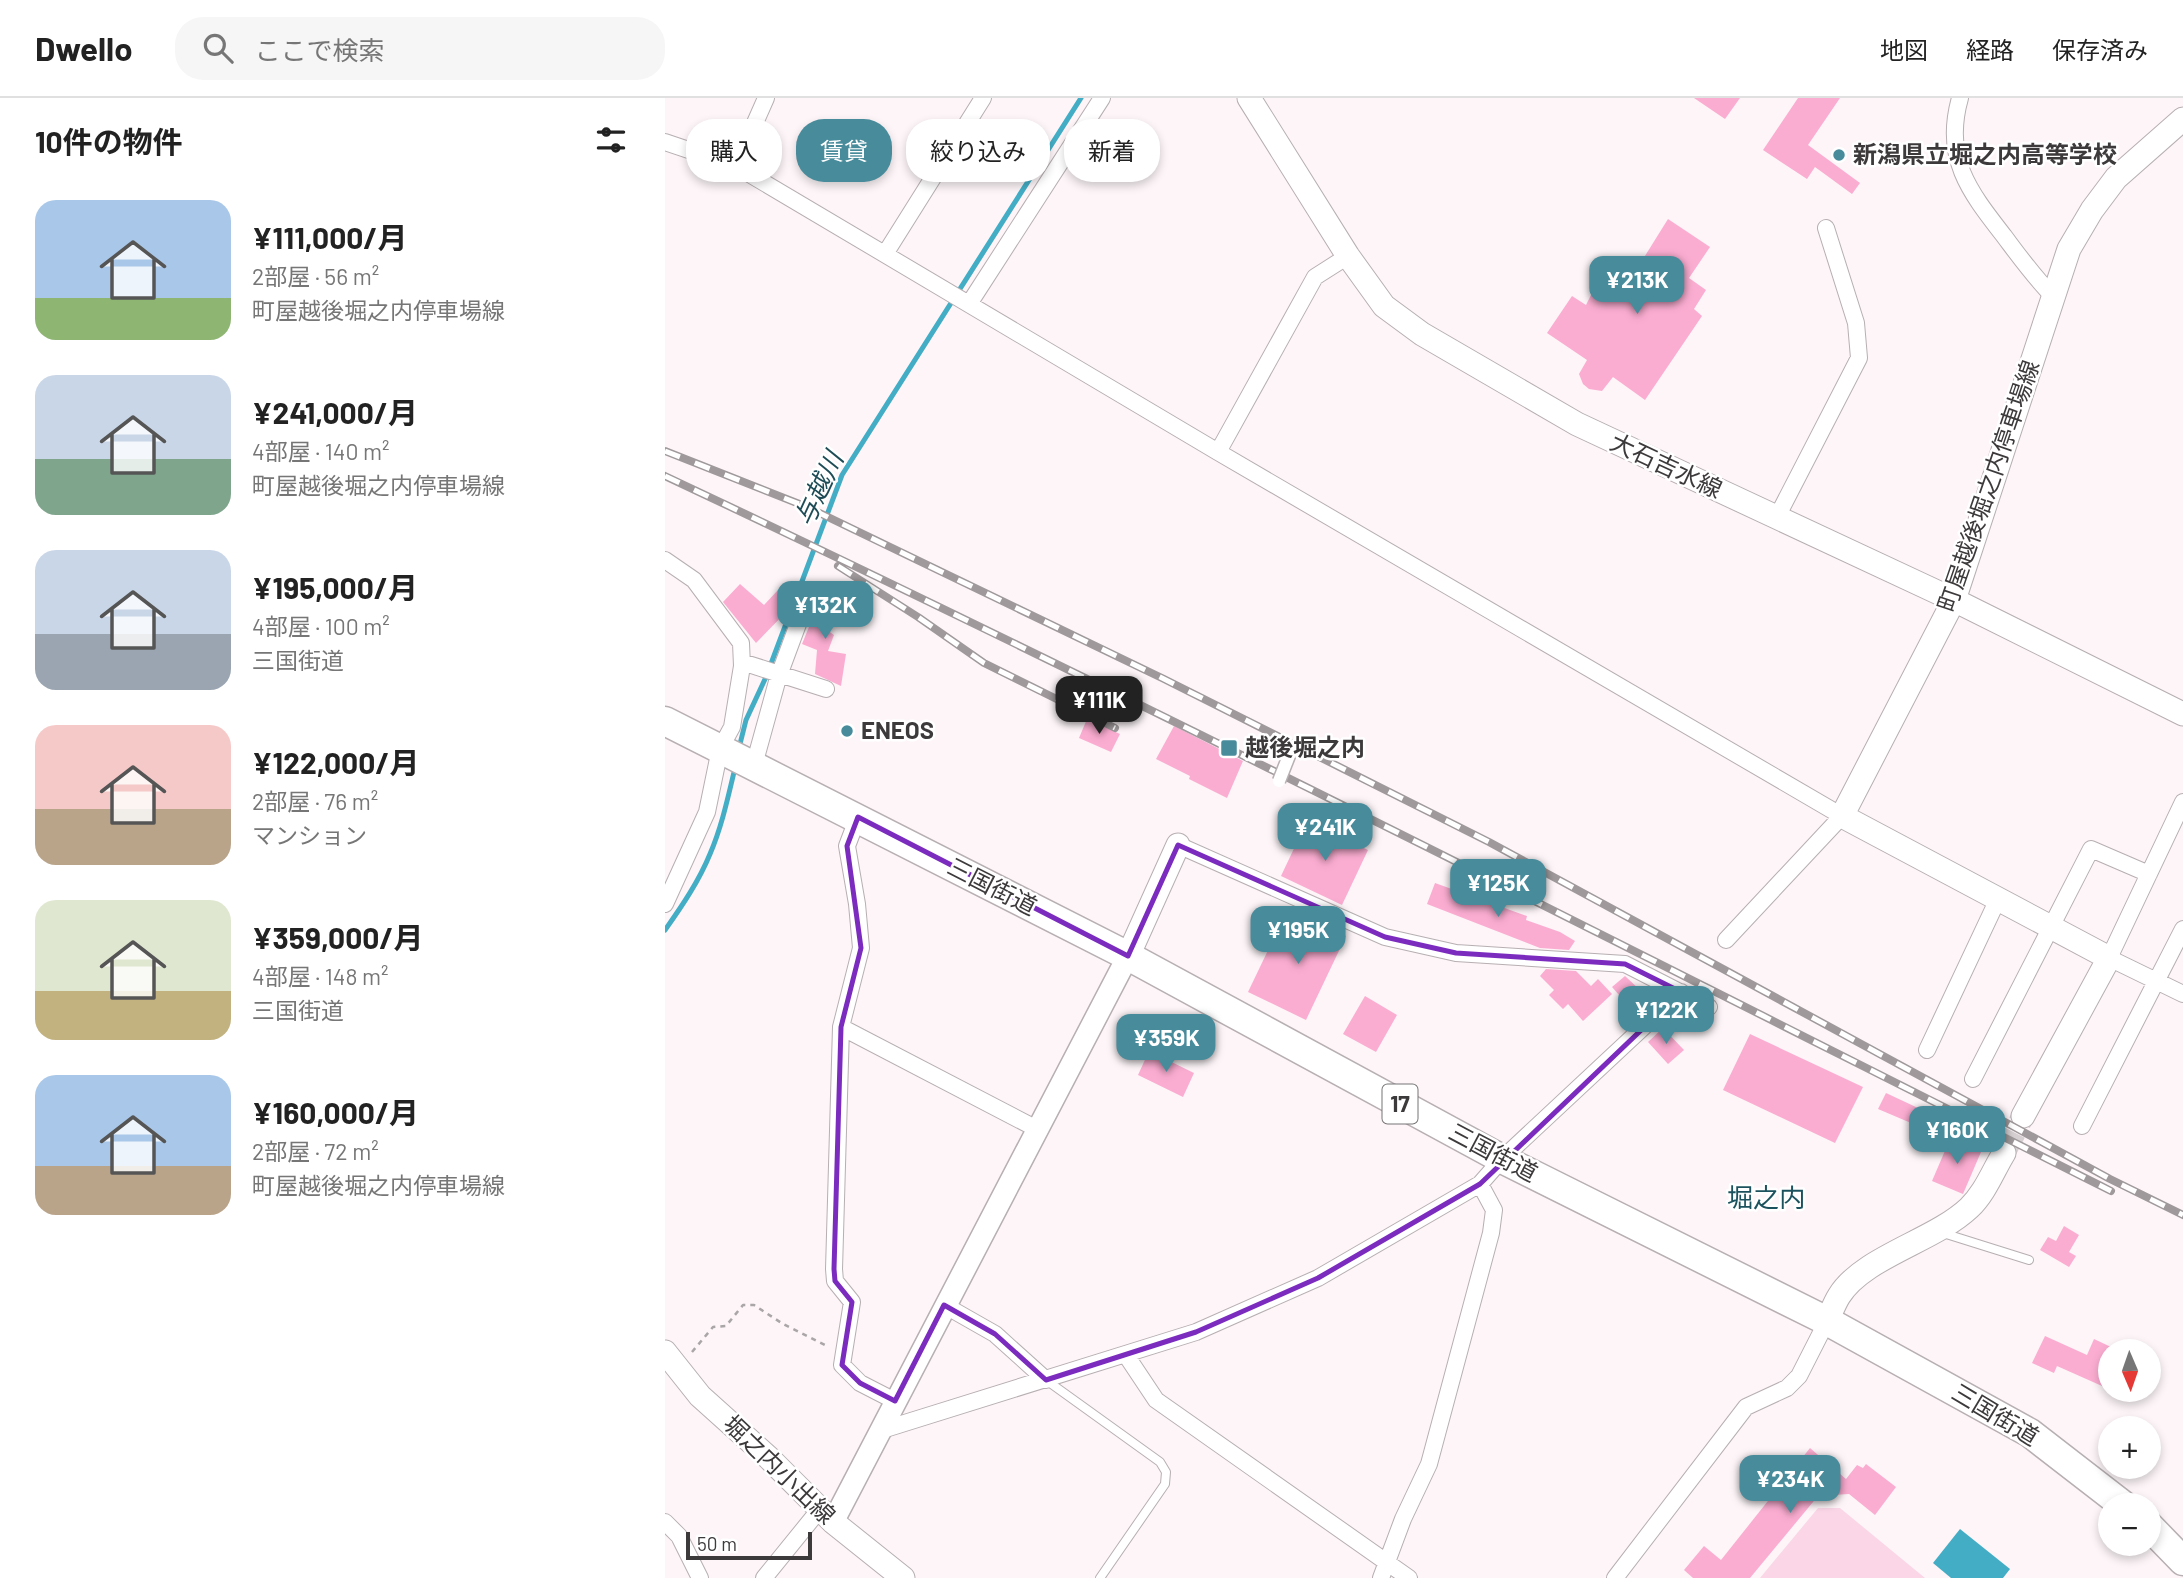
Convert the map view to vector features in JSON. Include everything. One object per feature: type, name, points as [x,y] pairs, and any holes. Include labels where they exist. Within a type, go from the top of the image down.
[{"type":"highway","name":"三国街道","points":[[665,721],[1128,956],[1502,1159],[1827,1321],[2030,1433],[2108,1493]]},
{"type":"highway","points":[[2161,1539],[2183,1561]]},
{"type":"main road","name":"大石吉水線","points":[[1249,98],[1348,256],[1384,306],[1422,334],[1577,424],[1954,600],[2183,714]]},
{"type":"main road","name":"町屋越後堀之内停車場線","points":[[1842,816],[1954,600],[2069,249],[2092,210],[2116,178],[2183,119]]},
{"type":"main road","points":[[1842,816],[2109,958],[2023,1116]]},
{"type":"main road","points":[[1128,956],[1178,845]]},
{"type":"main road","points":[[1827,1321],[1839,1295],[1864,1271],[1936,1231],[1969,1208],[1982,1192],[2004,1153]]},
{"type":"main road","name":"堀之内小出線","points":[[671,1360],[700,1396],[769,1458],[826,1515],[902,1578]]},
{"type":"street","points":[[757,119],[766,98]]},
{"type":"street","points":[[885,254],[983,98]]},
{"type":"street","points":[[969,304],[1102,98]]},
{"type":"street","points":[[1960,98],[1953,133],[1955,154],[1962,175],[1976,199],[2039,282],[2052,295]]},
{"type":"street","points":[[665,142],[686,149]]},
{"type":"street","points":[[763,182],[1218,452],[1842,816],[1726,940]]},
{"type":"street","points":[[1777,517],[1859,358],[1856,323],[1826,228]]},
{"type":"street","points":[[1218,452],[1315,278],[1348,256]]},
{"type":"street","points":[[665,560],[694,580],[741,643],[750,664],[732,727],[720,749],[706,812],[665,904]]},
{"type":"street","points":[[754,765],[780,673],[801,616]]},
{"type":"street","points":[[750,664],[826,689]]},
{"type":"street","points":[[1279,781],[1292,748]]},
{"type":"street","points":[[2183,802],[2109,958],[2183,994]]},
{"type":"street","points":[[857,817],[847,846],[861,948],[841,1027],[834,1269],[835,1281],[852,1302],[842,1365],[860,1383],[895,1401]]},
{"type":"street","points":[[1178,845],[1385,937],[1456,953],[1625,964],[1709,1007]]},
{"type":"street","points":[[1973,1079],[2091,849],[2149,874]]},
{"type":"street","points":[[1927,1050],[1998,899]]},
{"type":"street","points":[[2082,1126],[2183,929]]},
{"type":"street","points":[[764,1578],[826,1515],[879,1431],[1128,956]]},
{"type":"street","points":[[879,1431],[1196,1332],[1318,1278],[1480,1184],[1502,1159],[1681,992]]},
{"type":"street","points":[[841,1027],[1037,1129]]},
{"type":"street","points":[[1384,1570],[1429,1464],[1491,1233],[1494,1210],[1480,1184]]},
{"type":"street","points":[[944,1305],[995,1334],[1045,1380]]},
{"type":"street","points":[[1615,1578],[1746,1406],[1787,1388],[1799,1376],[1827,1321]]},
{"type":"street","points":[[1126,1355],[1156,1400],[1384,1570],[1409,1578]]},
{"type":"street","points":[[665,1522],[679,1536],[700,1578]]},
{"type":"lane","points":[[1936,1231],[2029,1261]]},
{"type":"lane","points":[[1045,1380],[1160,1462],[1166,1472],[1165,1483],[1100,1578]]},
{"type":"path","points":[[671,1360],[713,1327],[726,1326],[743,1305],[754,1305],[783,1325],[843,1354]]},
{"type":"highlighted area","points":[[858,817],[1128,956],[1178,845],[1385,937],[1456,953],[1625,964],[1681,992],[1480,1184],[1318,1278],[1196,1332],[1046,1380],[995,1334],[944,1305],[895,1401],[860,1383],[842,1365],[852,1302],[835,1281],[834,1269],[837,1111],[841,1027],[861,948],[847,846]]},
{"type":"shaded area","points":[[1818,1508],[1840,1508],[1925,1578],[1760,1578]]},
{"type":"water","points":[[1960,1529],[2010,1569],[2003,1578],[1951,1578],[1933,1563]]},
{"type":"building","points":[[1694,98],[1740,98],[1725,119]]},
{"type":"building","points":[[1798,98],[1840,98],[1808,145],[1860,183],[1852,194],[1815,167],[1807,179],[1763,150]]},
{"type":"building","points":[[1668,219],[1710,247],[1689,278],[1706,290],[1694,309],[1702,316],[1645,400],[1613,377],[1602,391],[1589,389],[1583,384],[1579,374],[1587,360],[1547,333],[1572,296],[1586,305],[1606,265],[1630,280]]},
{"type":"building","points":[[740,584],[764,605],[778,590],[793,605],[756,643],[723,602]]},
{"type":"building","points":[[821,590],[837,598],[824,628],[834,635],[828,651],[846,654],[841,686],[815,674],[817,650],[802,644],[811,622],[815,626],[813,608]]},
{"type":"building","points":[[1087,719],[1120,734],[1111,752],[1079,738]]},
{"type":"building","points":[[1174,726],[1243,761],[1227,798],[1156,759]]},
{"type":"building","points":[[1307,821],[1368,850],[1342,905],[1281,876]]},
{"type":"building","points":[[1435,883],[1527,916],[1526,920],[1560,932],[1575,941],[1569,950],[1540,948],[1427,904]]},
{"type":"building","points":[[1290,909],[1346,936],[1306,1020],[1248,992],[1271,944],[1280,948],[1291,925],[1284,921]]},
{"type":"building","points":[[1546,969],[1576,971],[1591,986],[1598,979],[1612,994],[1583,1021],[1568,1004],[1563,1009],[1549,995],[1554,990],[1540,976]]},
{"type":"building","points":[[1625,976],[1654,1003],[1641,1015],[1612,987]]},
{"type":"building","points":[[1365,996],[1397,1015],[1376,1052],[1343,1034]]},
{"type":"building","points":[[1663,1028],[1684,1050],[1668,1064],[1648,1042]]},
{"type":"building","points":[[1750,1034],[1863,1087],[1835,1143],[1723,1090]]},
{"type":"building","points":[[1149,1051],[1194,1073],[1183,1097],[1138,1075]]},
{"type":"building","points":[[1886,1093],[1948,1122],[1939,1139],[1878,1109]]},
{"type":"building","points":[[1950,1139],[1981,1152],[1963,1194],[1932,1181]]},
{"type":"building","points":[[2064,1226],[2079,1235],[2069,1252],[2076,1256],[2069,1267],[2040,1250],[2048,1237],[2056,1241]]},
{"type":"building","points":[[2045,1336],[2087,1355],[2094,1339],[2098,1341],[2098,1384],[2057,1366],[2054,1373],[2032,1363]]},
{"type":"building","points":[[1810,1448],[1846,1479],[1857,1465],[1863,1468],[1866,1464],[1896,1487],[1875,1515],[1849,1494],[1818,1496],[1750,1578],[1693,1578],[1684,1570],[1704,1546],[1721,1560]]},
{"type":"waterway","name":"与越川","points":[[739,748],[746,720],[766,677],[842,475],[1081,98]]},
{"type":"waterway","name":"与越川","points":[[665,930],[684,903],[710,854],[735,768]]},
{"type":"tunnel","points":[[2004,1153],[2023,1116]]},
{"type":"railway","points":[[665,451],[807,507],[1164,679],[1489,842],[2110,1179],[2183,1215]]},
{"type":"railway","points":[[665,476],[1210,739],[2111,1191]]},
{"type":"railway","points":[[838,566],[984,663],[1115,728]]},
{"type":"place","name":"新潟県立堀之内高等学校","points":[[1839,155]]},
{"type":"place","name":"ENEOS","points":[[847,731]]},
{"type":"place","name":"越後堀之内","points":[[1229,748]]},
{"type":"district","name":"堀之内","points":[[1766,1198]]}]
